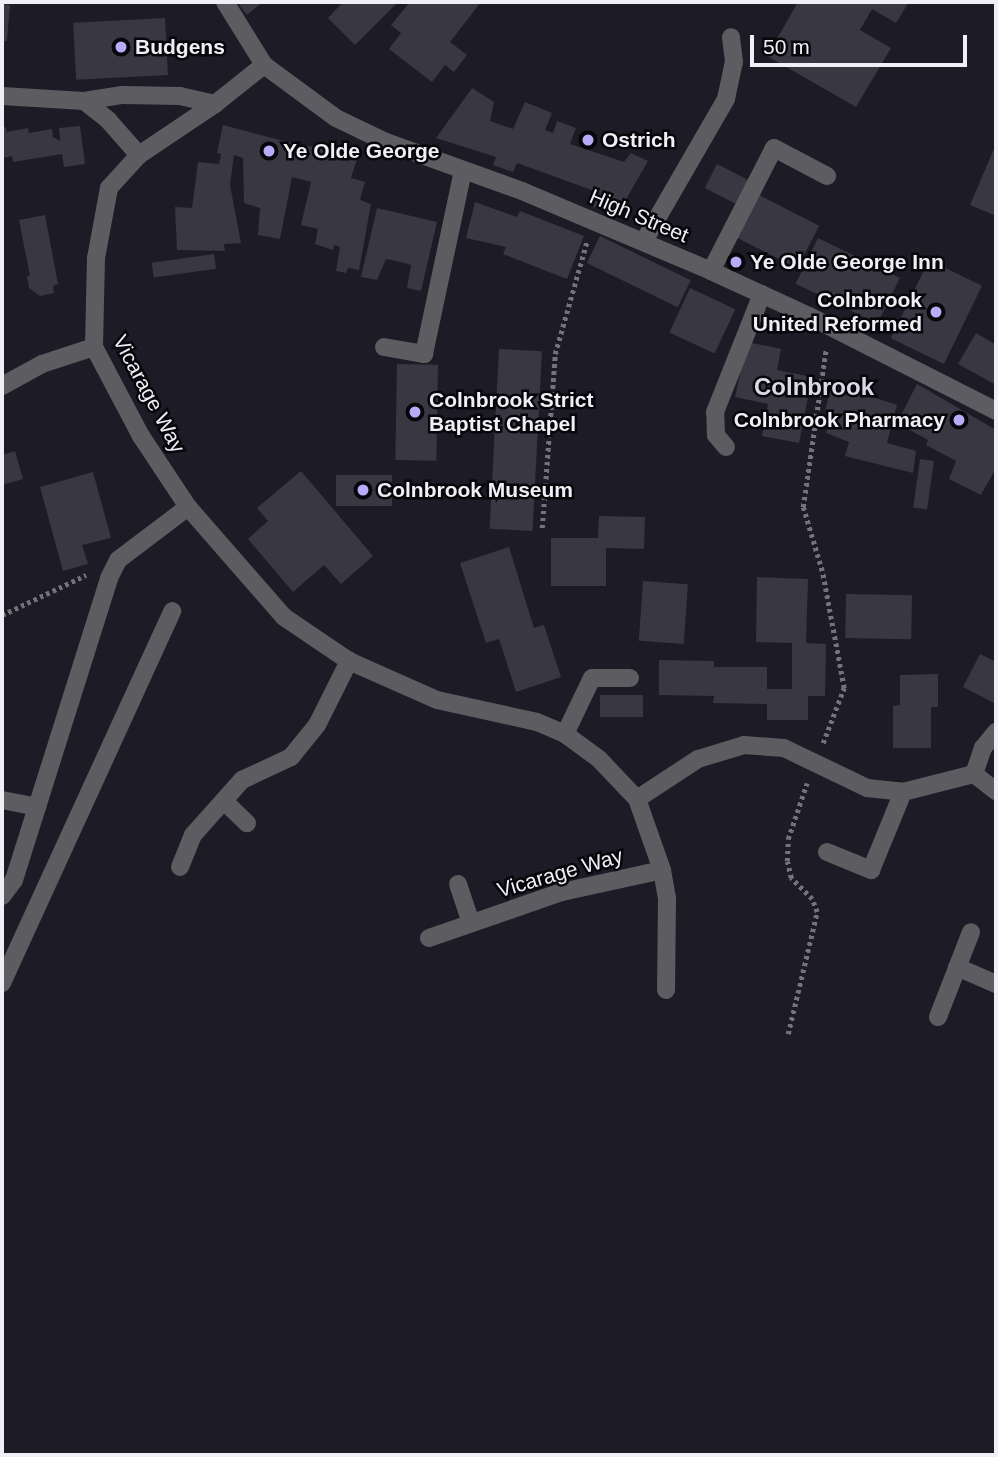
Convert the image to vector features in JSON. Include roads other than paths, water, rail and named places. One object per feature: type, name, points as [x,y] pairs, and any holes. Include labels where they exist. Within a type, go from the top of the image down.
[{"type":"street","points":[[225,2],[264,65]]},
{"type":"street","points":[[644,241],[726,99],[734,62],[731,37]]},
{"type":"street","name":"Vicarage Way","points":[[264,65],[215,104],[139,155],[109,188],[96,258],[94,347],[141,436],[188,507],[284,617],[349,660],[438,700],[537,722],[565,734],[599,759],[636,799],[662,870],[667,898],[666,990]]},
{"type":"street","name":"High Street","points":[[264,65],[336,118],[386,142],[644,241],[762,294],[996,411]]},
{"type":"street","points":[[2,96],[84,101],[124,95],[180,96],[215,104]]},
{"type":"street","points":[[84,101],[108,120],[139,155]]},
{"type":"street","points":[[711,271],[774,148],[827,176]]},
{"type":"street","points":[[384,347],[424,354],[463,171]]},
{"type":"street","points":[[726,447],[716,435],[715,412],[762,294]]},
{"type":"street","points":[[2,386],[42,364],[94,347]]},
{"type":"street","points":[[2,896],[14,880],[109,578],[118,560],[188,507]]},
{"type":"street","points":[[2,983],[172,611]]},
{"type":"street","points":[[180,867],[193,835],[242,780],[291,757],[317,725],[349,660]]},
{"type":"street","points":[[565,734],[592,678],[630,678]]},
{"type":"street","points":[[974,774],[983,748],[996,732]]},
{"type":"street","points":[[636,799],[698,759],[744,746],[784,748],[867,788],[903,792],[974,774]]},
{"type":"street","points":[[974,774],[996,791]]},
{"type":"street","points":[[827,852],[871,870],[903,792]]},
{"type":"street","points":[[2,800],[37,807]]},
{"type":"street","points":[[224,801],[247,823]]},
{"type":"street","name":"Vicarage Way","points":[[429,937],[562,892],[662,870]]},
{"type":"street","points":[[458,884],[471,923]]},
{"type":"street","points":[[938,1017],[971,932]]},
{"type":"street","points":[[957,967],[996,984]]},
{"type":"place","name":"Budgens","points":[[121,47]]},
{"type":"place","name":"Ostrich","points":[[588,140]]},
{"type":"place","name":"Ye Olde George","points":[[269,151]]},
{"type":"place","name":"Ye Olde George Inn","points":[[736,262]]},
{"type":"place","name":"Colnbrook United Reformed","points":[[936,312]]},
{"type":"place","name":"Colnbrook Strict Baptist Chapel","points":[[415,412]]},
{"type":"place","name":"Colnbrook Pharmacy","points":[[959,420]]},
{"type":"place","name":"Colnbrook Museum","points":[[363,490]]},
{"type":"district","name":"Colnbrook","points":[[814,387]]}]
